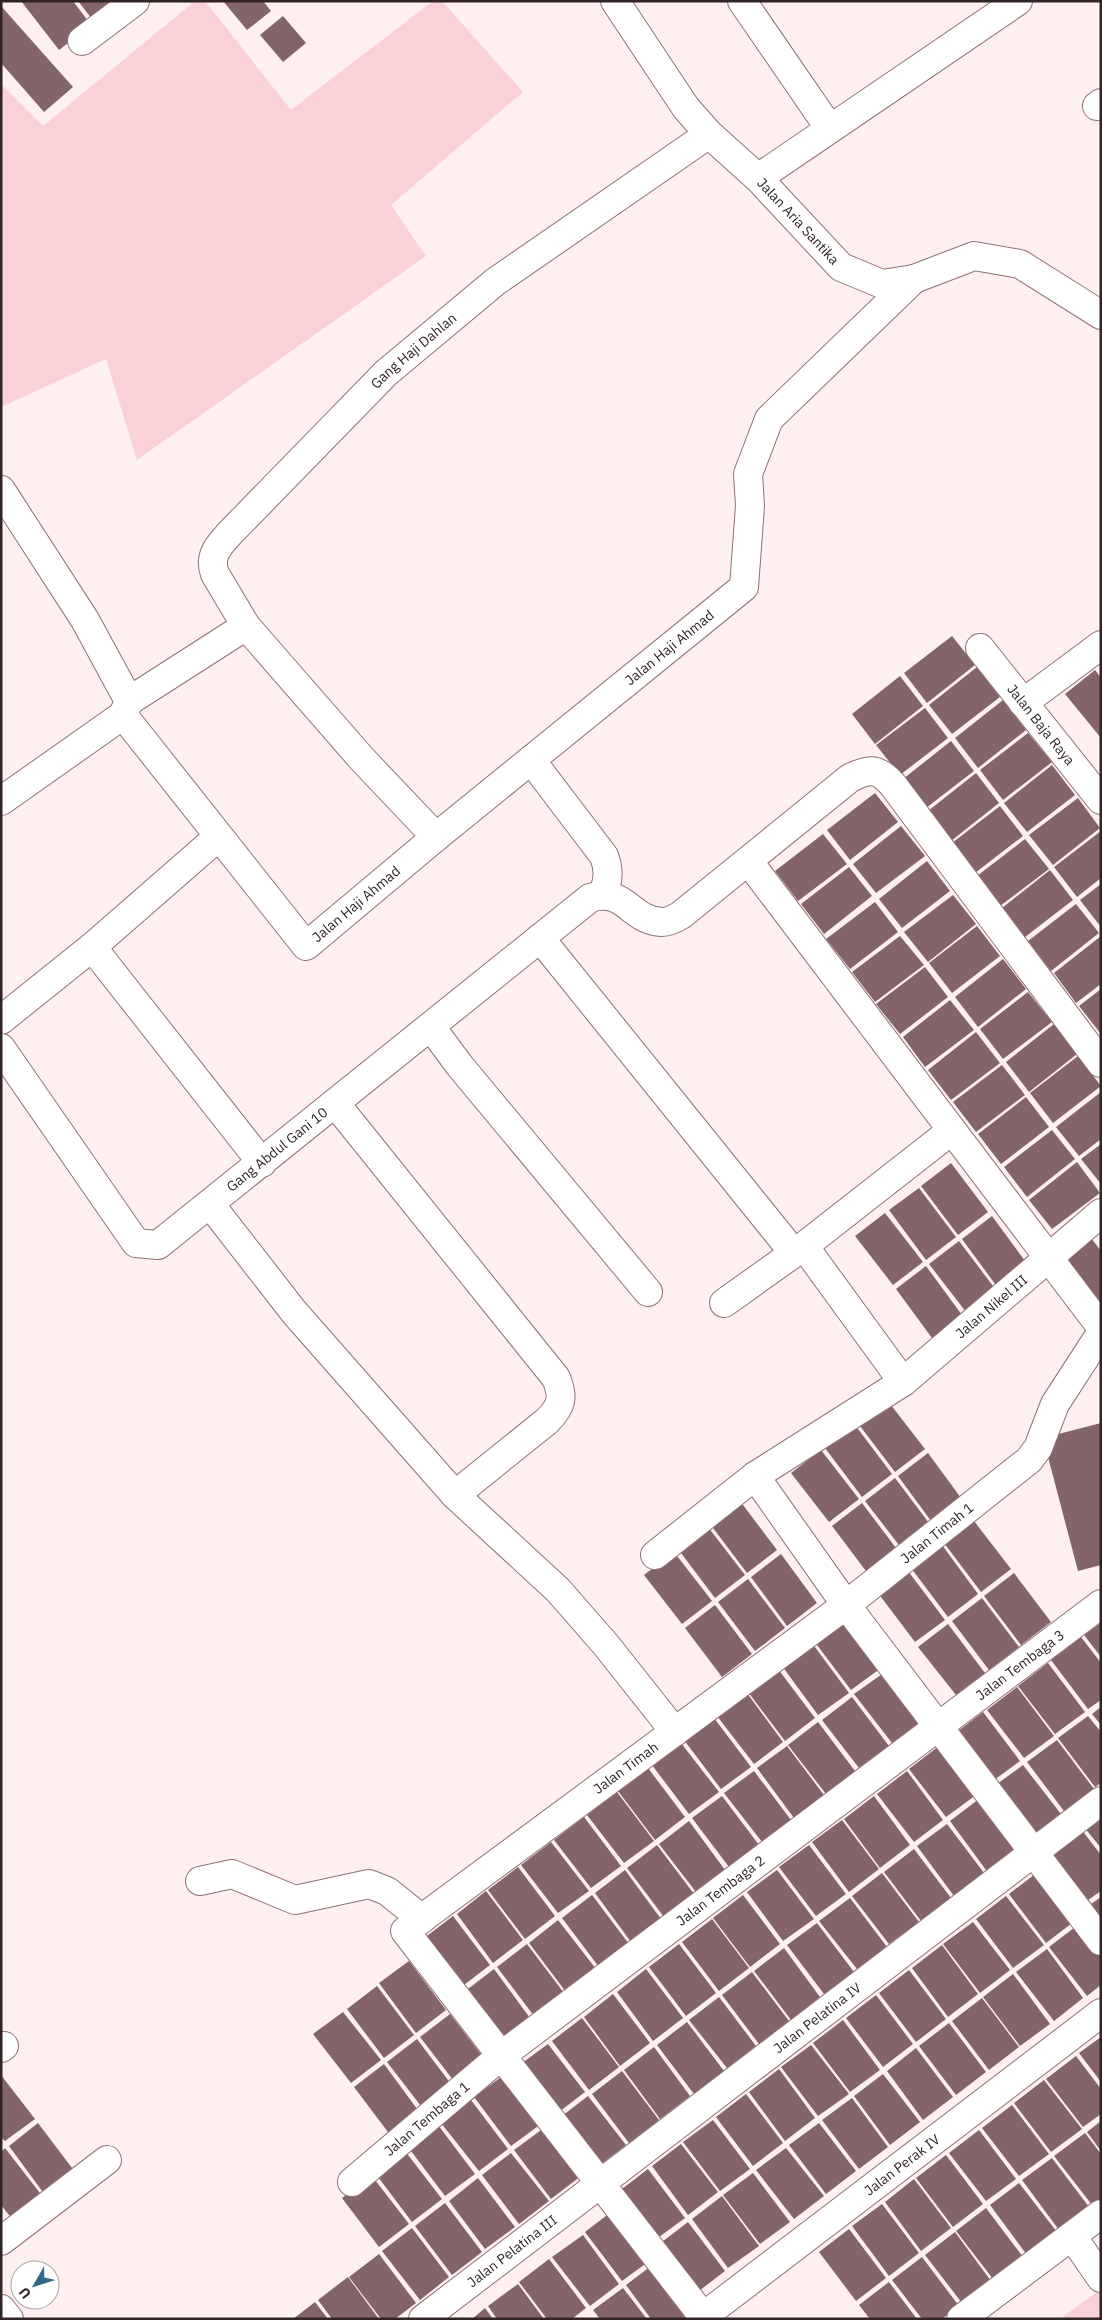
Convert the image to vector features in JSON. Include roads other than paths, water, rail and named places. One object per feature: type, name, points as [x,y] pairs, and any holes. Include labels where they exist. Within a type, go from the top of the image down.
[{"type":"street","points":[[82,41],[135,1]]},
{"type":"street","name":"Jalan Aria Santika","points":[[615,1],[686,108],[709,134],[758,178],[841,267],[882,284],[914,279],[974,256],[1020,264],[1101,315]]},
{"type":"street","points":[[742,1],[830,129]]},
{"type":"street","points":[[758,178],[1018,1]]},
{"type":"street","name":"Gang Haji Dahlan","points":[[246,626],[214,574],[211,565],[218,547],[227,537],[386,373],[473,300],[517,266],[709,134]]},
{"type":"street","name":"Jalan Haji Ahmad","points":[[218,837],[306,946],[436,837],[744,587],[750,506],[748,474],[769,419],[914,279]]},
{"type":"street","points":[[1,490],[85,620],[126,708],[218,837],[92,946],[1,1020]]},
{"type":"street","points":[[1,801],[126,708],[246,626],[362,759],[436,837]]},
{"type":"street","points":[[1023,703],[1101,645]]},
{"type":"street","name":"Jalan Baja Raya","points":[[980,648],[1101,800]]},
{"type":"street","points":[[531,760],[604,856],[608,873],[607,886],[602,894],[615,896],[644,918],[664,922],[681,915],[749,862],[850,778],[864,771],[877,772],[885,776],[1101,1063]]},
{"type":"street","points":[[749,862],[950,1131],[1101,1327]]},
{"type":"street","name":"Gang Abdul Gani 10","points":[[1,1048],[136,1243],[158,1246],[590,898],[602,894]]},
{"type":"street","points":[[540,938],[799,1249],[903,1382]]},
{"type":"street","points":[[92,946],[262,1163]]},
{"type":"street","points":[[431,1027],[460,1066],[648,1292]]},
{"type":"street","points":[[334,1103],[556,1378],[561,1390],[562,1401],[557,1412],[455,1495]]},
{"type":"street","points":[[724,1303],[799,1249],[950,1131]]},
{"type":"street","points":[[210,1204],[294,1312],[455,1495],[558,1590],[606,1645],[675,1732]]},
{"type":"street","name":"Jalan Nikel III","points":[[655,1555],[755,1476],[903,1382],[1048,1256],[1101,1213]]},
{"type":"street","name":"Jalan Timah 1","points":[[846,1605],[1028,1460],[1038,1448],[1055,1404],[1101,1333]]},
{"type":"street","points":[[755,1476],[846,1605],[1101,1940]]},
{"type":"street","name":"Jalan Tembaga 3","points":[[938,1725],[1101,1604]]},
{"type":"street","name":"Jalan Timah","points":[[414,1925],[846,1605]]},
{"type":"street","name":"Jalan Tembaga 2","points":[[502,2055],[938,1725]]},
{"type":"street","name":"Jalan Pelatina IV","points":[[601,2183],[1101,1801]]},
{"type":"street","points":[[200,1881],[232,1874],[294,1900],[369,1884],[387,1891],[414,1925],[502,2055],[703,2318]]},
{"type":"street","name":"Jalan Perak IV","points":[[703,2318],[1101,2014]]},
{"type":"street","name":"Jalan Tembaga 1","points":[[352,2182],[502,2055]]},
{"type":"street","points":[[1,2241],[107,2160]]},
{"type":"street","name":"Jalan Pelatina III","points":[[423,2319],[601,2183]]},
{"type":"street","points":[[961,2319],[1101,2214]]},
{"type":"street","points":[[1072,2236],[1101,2278]]},
{"type":"street","points":[[1,2308],[9,2319]]}]
